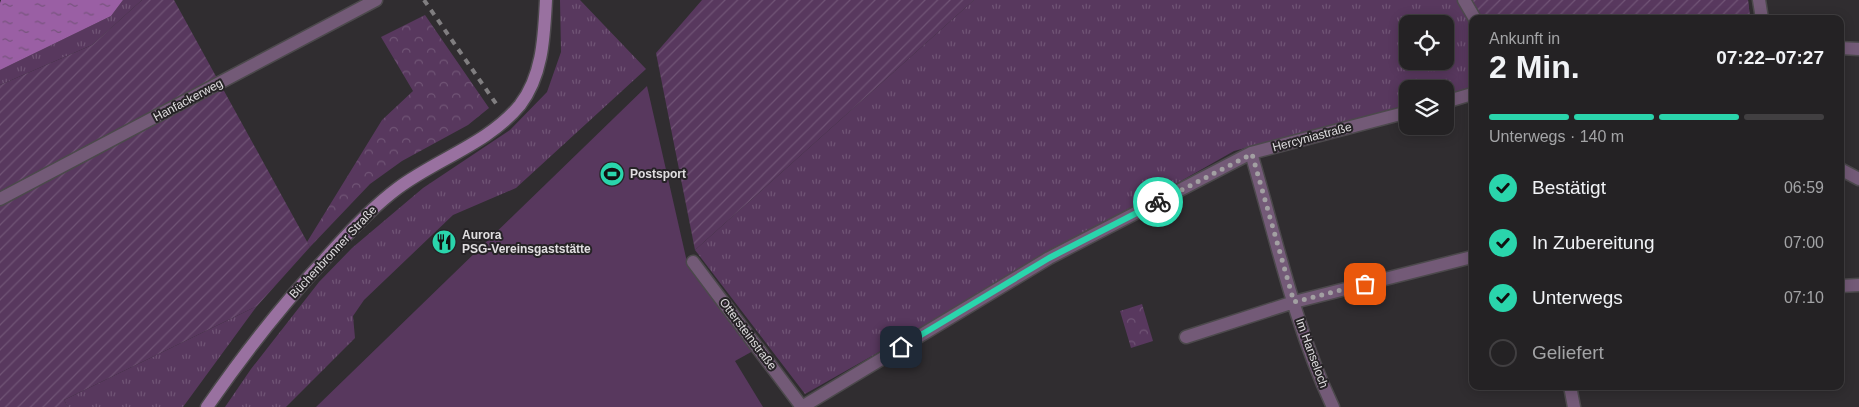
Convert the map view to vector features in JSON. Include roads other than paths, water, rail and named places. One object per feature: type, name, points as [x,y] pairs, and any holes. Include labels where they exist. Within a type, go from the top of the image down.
[{"type":"main road","name":"Büchenbronner Straße","points":[[207,407],[299,286],[372,210],[398,188],[428,167],[488,134],[508,118],[520,104],[528,91],[539,64],[546,0]]},
{"type":"street","name":"Hanfackerweg","points":[[0,199],[376,0]]},
{"type":"street","points":[[1464,0],[1473,15]]},
{"type":"street","points":[[1759,0],[1761,15]]},
{"type":"street","points":[[1844,48],[1859,49]]},
{"type":"street","points":[[1454,99],[1469,95]]},
{"type":"street","name":"Hercyniastraße","points":[[802,407],[1049,258],[1252,154],[1399,114]]},
{"type":"street","name":"Im Hanseloch","points":[[1252,154],[1294,302],[1319,378],[1333,407]]},
{"type":"street","points":[[1844,171],[1859,179]]},
{"type":"street","points":[[1186,337],[1294,302],[1469,258]]},
{"type":"street","name":"Ottersteinstraße","points":[[694,262],[802,407]]},
{"type":"street","points":[[1844,286],[1859,285]]},
{"type":"street","points":[[1571,390],[1574,407]]},
{"type":"water","points":[[1,0],[123,0],[111,16],[0,70]]},
{"type":"railway","points":[[424,0],[497,105]]},
{"type":"place","name":"Postsport","points":[[612,174]]},
{"type":"place","name":"Aurora PSG-Vereinsgaststätte","points":[[444,242]]}]
